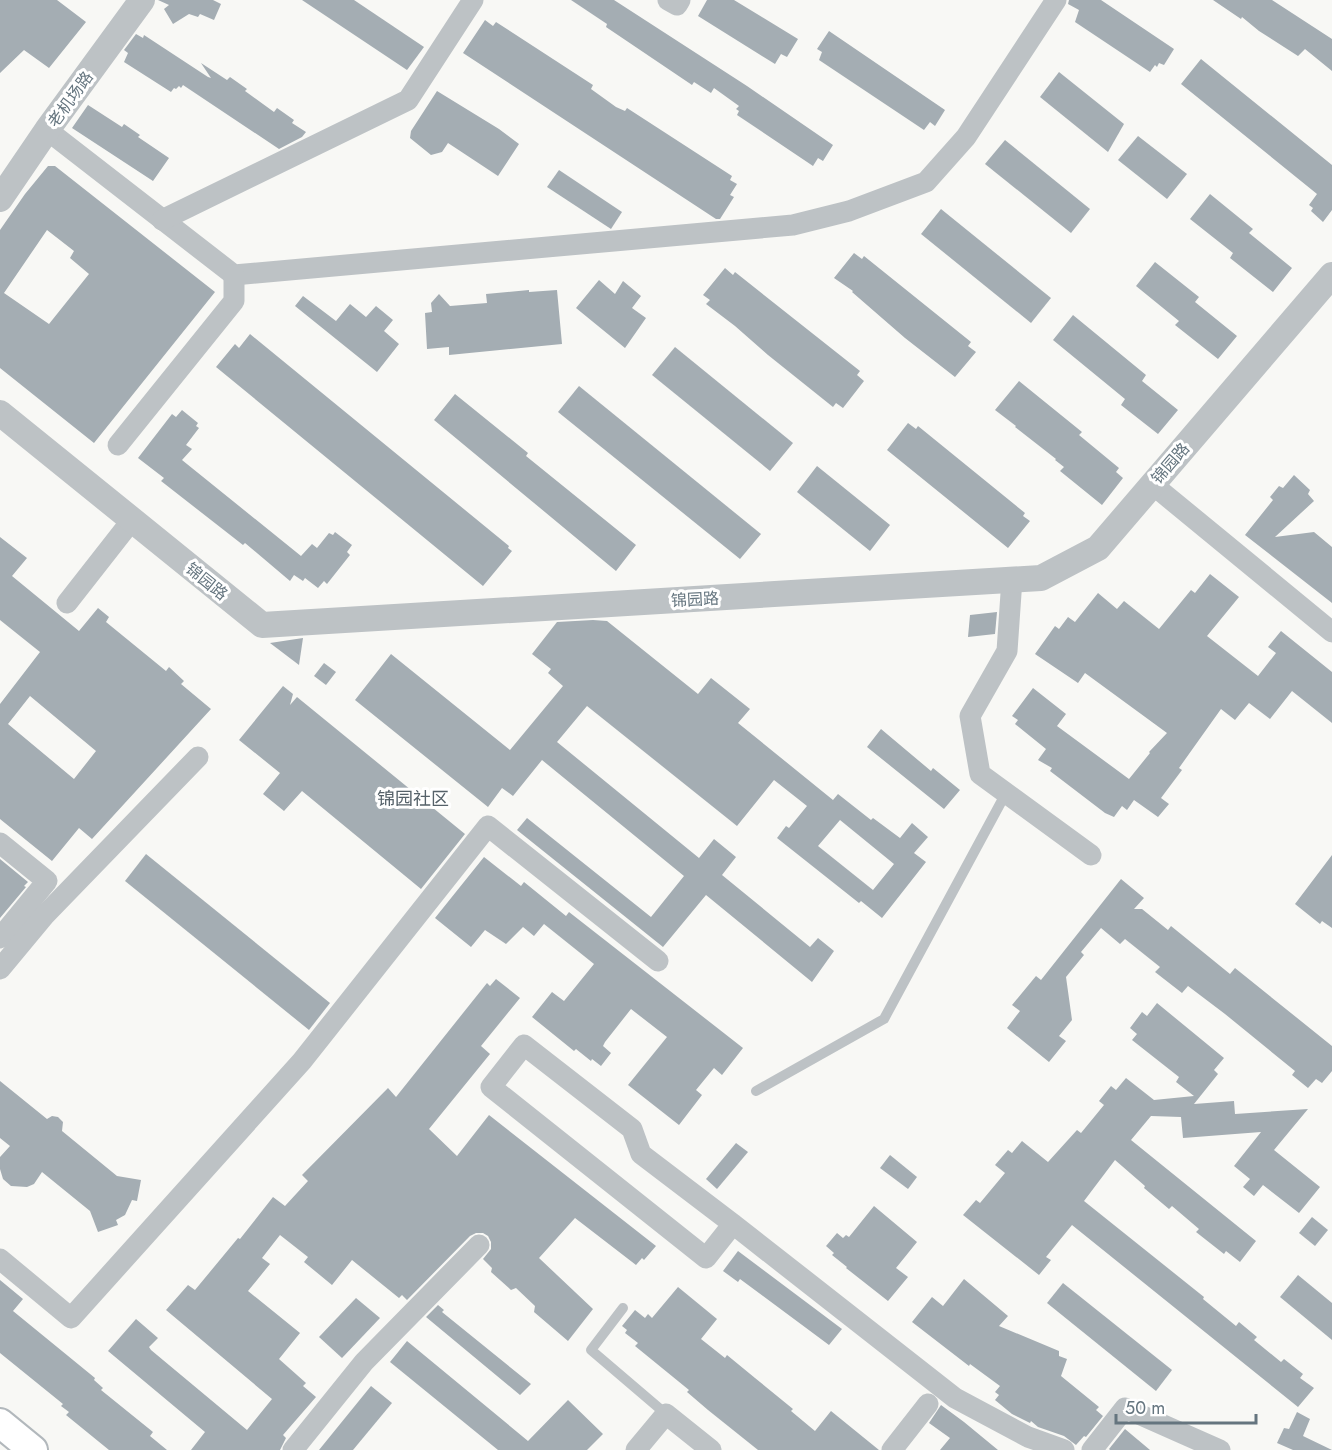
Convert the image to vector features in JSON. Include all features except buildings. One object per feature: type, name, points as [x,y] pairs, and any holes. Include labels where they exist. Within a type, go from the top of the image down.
[{"type":"main road","points":[[0,1423],[33,1450]]},
{"type":"street","name":"老机场路","points":[[0,199],[47,130],[142,0]]},
{"type":"street","points":[[162,220],[408,100],[473,0]]},
{"type":"street","points":[[668,0],[677,5],[680,0]]},
{"type":"street","points":[[47,130],[234,276],[793,225],[849,211],[926,182],[966,137],[1056,0]]},
{"type":"street","name":"锦园路","points":[[0,413],[262,625],[1041,578],[1098,548],[1332,275]]},
{"type":"street","points":[[118,445],[234,301],[234,276]]},
{"type":"street","points":[[1152,484],[1332,632]]},
{"type":"street","points":[[67,603],[132,520]]},
{"type":"street","points":[[1012,579],[1007,651],[970,716],[980,774],[1091,855]]},
{"type":"street","points":[[0,969],[44,916],[198,757]]},
{"type":"street","points":[[0,1259],[71,1318],[302,1061],[488,826],[658,961]]},
{"type":"street","points":[[0,843],[47,881],[0,938]]},
{"type":"street","points":[[733,1224],[706,1258],[490,1087],[524,1045],[632,1129],[641,1155],[733,1224],[955,1398],[1028,1437],[1064,1450]]},
{"type":"street","points":[[293,1450],[364,1362],[479,1245]]},
{"type":"street","points":[[892,1450],[928,1404]]},
{"type":"street","points":[[1092,1450],[1125,1408],[1220,1450]]},
{"type":"street","points":[[636,1450],[666,1414],[711,1450]]},
{"type":"lane","points":[[756,1091],[884,1019],[1006,793]]},
{"type":"lane","points":[[623,1308],[591,1350],[666,1414]]},
{"type":"district","name":"锦园社区","points":[[413,799]]}]
